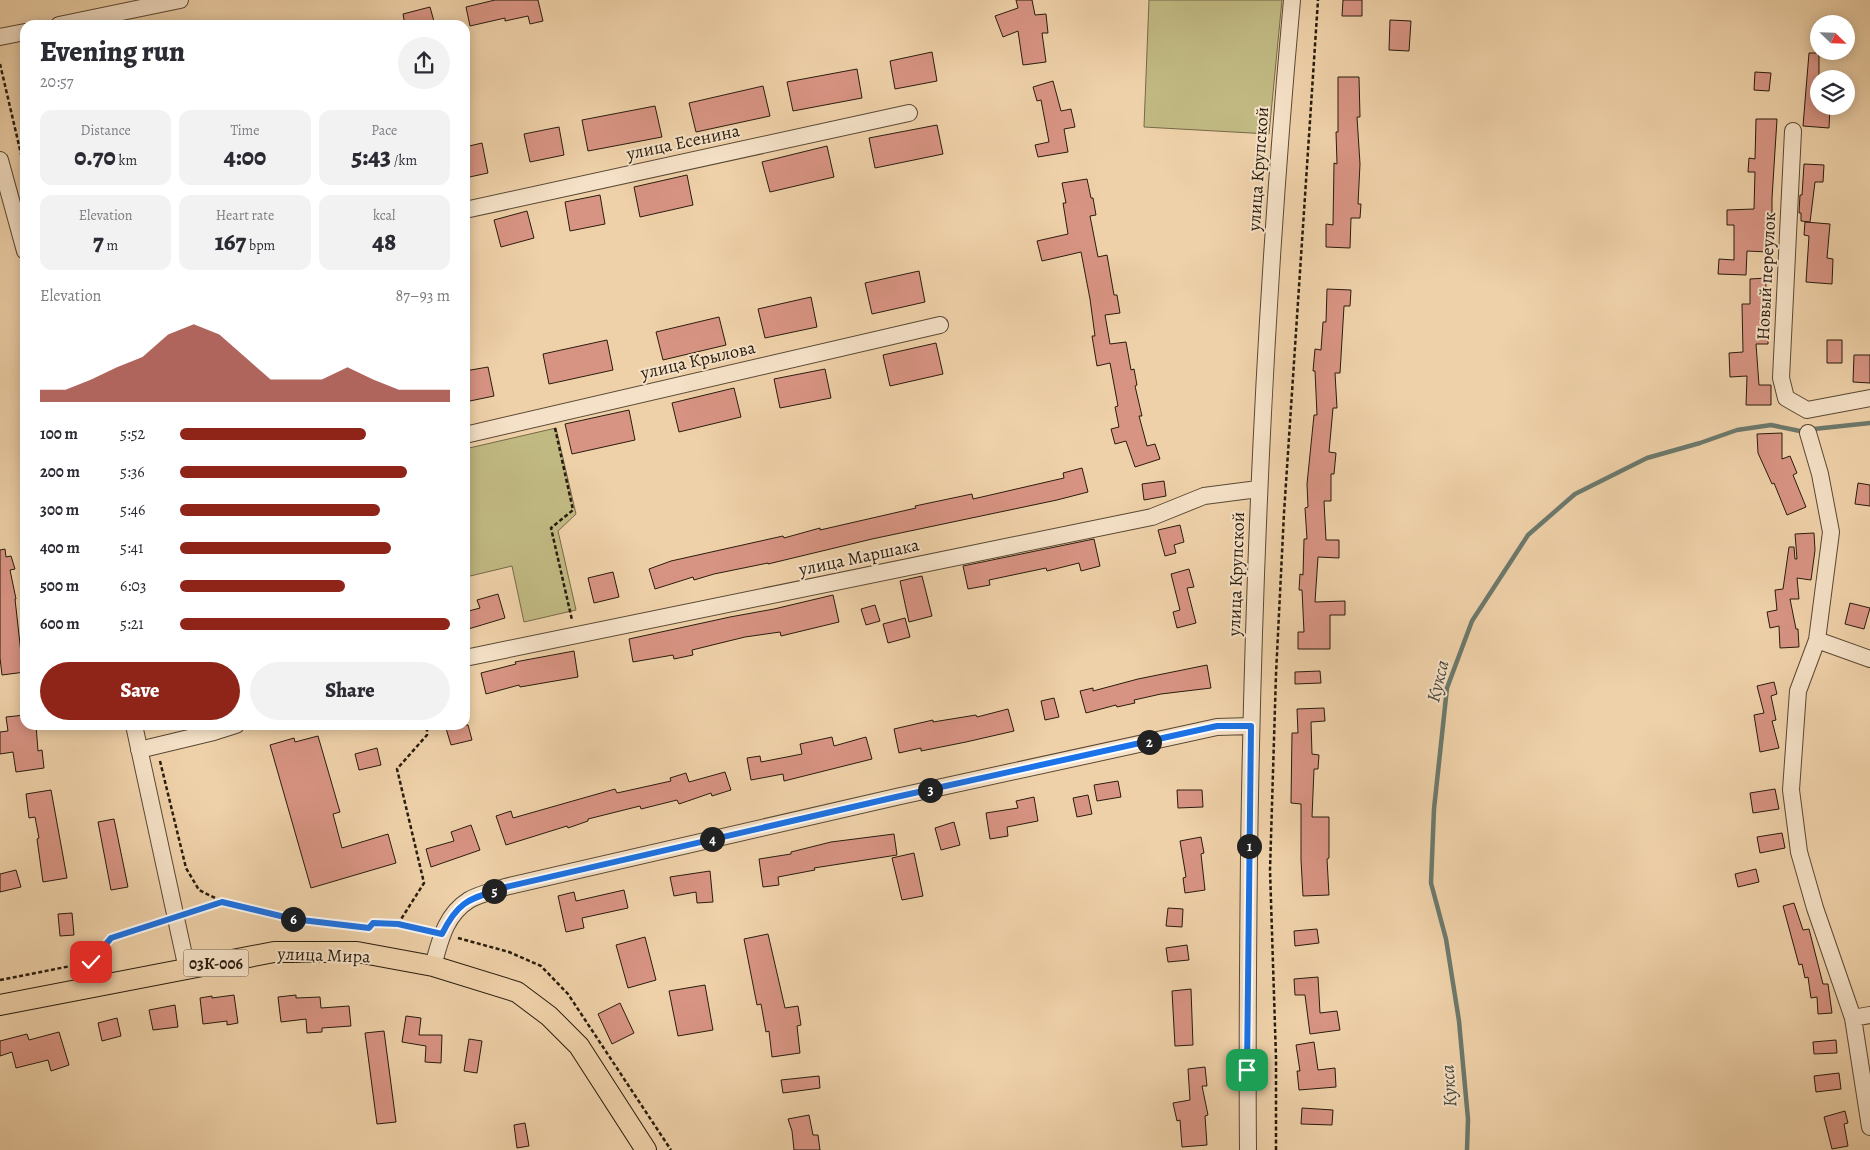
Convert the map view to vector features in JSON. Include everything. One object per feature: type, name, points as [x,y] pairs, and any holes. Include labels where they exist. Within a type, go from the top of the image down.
[{"type":"main road","name":"улица Мира","points":[[0,1005],[274,952],[357,952],[433,966]]},
{"type":"main road","name":"03К-006","points":[[433,966],[517,992],[549,1016],[579,1046],[646,1150]]},
{"type":"street","points":[[83,20],[180,0]]},
{"type":"street","name":"улица Крупской","points":[[1248,1150],[1247,1060],[1251,726],[1258,490],[1279,134],[1292,0]]},
{"type":"street","points":[[0,37],[20,33]]},
{"type":"street","name":"улица Есенина","points":[[470,209],[909,113]]},
{"type":"street","name":"Новый переулок","points":[[1793,131],[1781,378],[1786,398],[1807,410],[1870,398]]},
{"type":"street","points":[[0,160],[20,233]]},
{"type":"street","name":"улица Крылова","points":[[470,434],[940,325]]},
{"type":"street","points":[[1808,433],[1820,474],[1831,532],[1817,640],[1798,691],[1791,790],[1799,852],[1815,908],[1853,1018],[1870,1127]]},
{"type":"street","name":"улица Маршака","points":[[470,657],[1152,517],[1204,496],[1258,490]]},
{"type":"street","points":[[1817,640],[1870,659]]},
{"type":"street","points":[[433,966],[442,934],[452,914],[470,899],[506,887],[886,799],[1217,726],[1251,726]]},
{"type":"street","points":[[135,730],[187,969]]},
{"type":"street","points":[[139,750],[220,730]]},
{"type":"street","points":[[1853,1018],[1870,1015]]},
{"type":"path","points":[[1276,1150],[1276,1058],[1270,870],[1276,684],[1284,513],[1318,0]]},
{"type":"path","points":[[0,64],[20,150]]},
{"type":"path","points":[[552,414],[573,510],[551,528],[576,635]]},
{"type":"path","points":[[398,924],[424,883],[397,769],[426,735],[426,730]]},
{"type":"path","points":[[156,745],[186,868],[199,890],[222,902],[293,919],[369,928],[373,923],[398,924],[509,952],[541,966],[568,994],[671,1150]]},
{"type":"path","points":[[0,980],[91,962],[111,938],[222,902]]},
{"type":"shaded area","points":[[1149,0],[1282,0],[1269,134],[1144,127]]},
{"type":"shaded area","points":[[556,428],[576,514],[558,531],[576,610],[524,622],[512,566],[470,576],[470,448]]},
{"type":"building","points":[[495,0],[538,0],[543,21],[530,24],[528,16],[505,21],[505,18],[470,26],[466,7]]},
{"type":"building","points":[[1016,0],[1032,0],[1035,15],[1046,14],[1048,33],[1042,33],[1046,62],[1023,65],[1018,31],[1003,37],[995,16],[1018,8]]},
{"type":"building","points":[[1343,0],[1362,0],[1362,16],[1342,16]]},
{"type":"building","points":[[430,7],[434,20],[404,20],[403,14]]},
{"type":"building","points":[[1390,20],[1411,21],[1409,51],[1389,50]]},
{"type":"building","points":[[932,52],[937,81],[895,89],[890,61]]},
{"type":"building","points":[[1810,53],[1810,60],[1819,60],[1819,70],[1810,70],[1810,115],[1830,115],[1829,128],[1803,126]]},
{"type":"building","points":[[857,69],[862,98],[793,111],[787,82]]},
{"type":"building","points":[[1755,72],[1771,73],[1769,91],[1754,90]]},
{"type":"building","points":[[1338,77],[1359,77],[1360,117],[1357,117],[1360,164],[1358,204],[1361,204],[1360,218],[1351,218],[1350,248],[1326,247],[1326,224],[1333,225],[1334,163],[1337,164]]},
{"type":"building","points":[[1053,81],[1061,111],[1071,109],[1075,127],[1064,129],[1068,152],[1038,157],[1035,145],[1049,142],[1041,100],[1037,101],[1033,87]]},
{"type":"building","points":[[763,86],[770,116],[696,132],[689,103]]},
{"type":"building","points":[[655,106],[662,137],[588,151],[582,120]]},
{"type":"building","points":[[1756,119],[1777,119],[1772,225],[1768,225],[1768,252],[1747,251],[1746,275],[1718,274],[1719,259],[1734,260],[1734,225],[1727,225],[1727,210],[1754,209],[1755,172],[1748,172],[1749,158],[1755,159]]},
{"type":"building","points":[[937,125],[943,154],[875,168],[869,138]]},
{"type":"building","points":[[559,127],[564,155],[530,162],[524,134]]},
{"type":"building","points":[[482,143],[488,173],[470,177],[470,146]]},
{"type":"building","points":[[827,146],[834,177],[770,192],[762,162]]},
{"type":"building","points":[[1804,164],[1824,165],[1823,182],[1815,182],[1810,222],[1801,221],[1801,213],[1799,213]]},
{"type":"building","points":[[687,175],[693,205],[640,217],[634,187]]},
{"type":"building","points":[[1087,179],[1096,215],[1090,216],[1098,257],[1107,255],[1114,295],[1117,295],[1120,313],[1105,315],[1110,344],[1126,342],[1131,370],[1134,369],[1137,385],[1135,386],[1142,416],[1139,416],[1147,446],[1155,444],[1160,459],[1135,467],[1126,441],[1115,444],[1111,429],[1119,427],[1115,407],[1118,406],[1110,363],[1097,366],[1092,336],[1095,336],[1090,299],[1081,252],[1042,261],[1037,241],[1068,234],[1063,203],[1066,203],[1062,183]]},
{"type":"building","points":[[600,195],[605,224],[570,231],[565,202]]},
{"type":"building","points":[[527,211],[534,238],[501,247],[494,220]]},
{"type":"building","points":[[1805,222],[1830,224],[1827,258],[1833,259],[1832,284],[1806,282],[1809,236],[1804,235]]},
{"type":"building","points":[[919,271],[925,302],[872,314],[865,283]]},
{"type":"building","points":[[1766,278],[1765,332],[1768,332],[1768,344],[1756,344],[1759,385],[1771,385],[1771,405],[1746,405],[1747,376],[1730,377],[1729,353],[1743,352],[1742,304],[1750,304],[1750,279]]},
{"type":"building","points":[[1327,289],[1351,290],[1350,306],[1344,306],[1340,373],[1335,373],[1337,408],[1333,408],[1329,452],[1336,453],[1334,474],[1331,474],[1331,501],[1324,501],[1326,540],[1339,540],[1339,558],[1318,557],[1315,602],[1345,601],[1345,615],[1330,615],[1330,649],[1298,649],[1298,632],[1304,632],[1302,590],[1299,590],[1300,574],[1303,575],[1304,539],[1307,539],[1305,508],[1308,507],[1307,484],[1314,415],[1317,415],[1315,371],[1313,371],[1315,349],[1321,350],[1323,322],[1326,322]]},
{"type":"building","points":[[811,297],[817,327],[765,338],[758,309]]},
{"type":"building","points":[[719,317],[726,345],[663,360],[656,332]]},
{"type":"building","points":[[607,340],[613,370],[549,384],[543,354]]},
{"type":"building","points":[[1827,340],[1842,340],[1842,363],[1827,363]]},
{"type":"building","points":[[936,343],[943,374],[890,386],[883,355]]},
{"type":"building","points":[[1854,355],[1870,355],[1870,383],[1853,382]]},
{"type":"building","points":[[488,367],[494,396],[470,401],[470,370]]},
{"type":"building","points":[[825,369],[831,398],[780,408],[774,379]]},
{"type":"building","points":[[734,388],[741,417],[679,432],[672,403]]},
{"type":"building","points":[[629,410],[635,440],[572,454],[565,424]]},
{"type":"building","points":[[1782,433],[1782,459],[1790,456],[1797,473],[1793,475],[1806,507],[1787,515],[1774,483],[1772,484],[1758,453],[1757,434]]},
{"type":"building","points":[[1082,468],[1088,492],[1057,500],[872,539],[694,580],[693,577],[655,589],[649,569],[671,561],[783,536],[784,538],[820,528],[820,530],[916,508],[915,506],[972,494],[973,499],[1064,478],[1063,473]]},
{"type":"building","points":[[1164,481],[1166,496],[1144,500],[1142,484]]},
{"type":"building","points":[[1858,483],[1870,485],[1870,506],[1855,504]]},
{"type":"building","points":[[1180,525],[1184,542],[1174,545],[1176,553],[1165,556],[1158,530]]},
{"type":"building","points":[[1814,533],[1815,550],[1811,580],[1797,578],[1799,599],[1790,599],[1796,629],[1798,629],[1799,647],[1780,648],[1779,626],[1770,628],[1767,612],[1777,610],[1775,590],[1783,589],[1789,547],[1794,547],[1795,559],[1797,559],[1795,534]]},
{"type":"building","points":[[1094,539],[1100,566],[1081,571],[1079,563],[1047,571],[1046,568],[989,580],[990,585],[968,589],[963,566]]},
{"type":"building","points":[[5,549],[6,557],[11,556],[15,569],[10,570],[16,599],[20,644],[20,673],[2,675],[0,658],[0,550]]},
{"type":"building","points":[[1189,569],[1194,587],[1187,588],[1196,623],[1177,628],[1173,612],[1180,610],[1171,574]]},
{"type":"building","points":[[613,572],[619,597],[594,603],[588,578]]},
{"type":"building","points":[[922,576],[932,616],[909,622],[900,581]]},
{"type":"building","points":[[498,594],[505,618],[470,628],[470,611],[480,608],[477,600]]},
{"type":"building","points":[[833,595],[839,622],[781,636],[780,632],[745,637],[692,650],[693,655],[674,659],[673,655],[633,662],[629,639]]},
{"type":"building","points":[[1850,603],[1870,608],[1864,629],[1845,624]]},
{"type":"building","points":[[875,605],[880,621],[866,625],[861,609]]},
{"type":"building","points":[[905,618],[910,637],[888,643],[883,624]]},
{"type":"building","points":[[574,651],[578,677],[520,687],[519,685],[486,694],[481,673],[516,664],[515,662]]},
{"type":"building","points":[[1207,665],[1211,688],[1161,694],[1134,700],[1135,703],[1117,707],[1116,705],[1086,713],[1080,691],[1093,688],[1093,691],[1138,679]]},
{"type":"building","points":[[1320,671],[1321,683],[1295,684],[1295,672]]},
{"type":"building","points":[[1774,682],[1777,694],[1771,696],[1776,720],[1772,721],[1779,748],[1760,752],[1754,715],[1764,713],[1757,686]]},
{"type":"building","points":[[1054,698],[1059,717],[1045,720],[1041,701]]},
{"type":"building","points":[[1324,708],[1325,721],[1311,722],[1312,754],[1319,755],[1318,769],[1314,769],[1312,817],[1329,817],[1329,858],[1327,859],[1329,895],[1303,896],[1301,804],[1291,803],[1292,733],[1298,733],[1297,709]]},
{"type":"building","points":[[1008,709],[1014,731],[921,751],[921,748],[899,753],[894,729],[933,720],[933,722],[976,715],[977,717]]},
{"type":"building","points":[[20,716],[20,730],[36,730],[38,751],[42,750],[44,768],[16,772],[13,752],[0,754],[0,732],[8,731],[6,717]]},
{"type":"building","points":[[446,730],[469,730],[472,740],[451,745]]},
{"type":"building","points":[[318,736],[340,812],[333,814],[342,848],[388,834],[396,863],[311,888],[270,745],[294,738],[295,742]]},
{"type":"building","points":[[832,737],[834,746],[866,737],[872,759],[784,781],[783,774],[751,780],[747,758],[760,756],[761,762],[802,754],[800,744]]},
{"type":"building","points":[[377,748],[381,765],[359,770],[355,754]]},
{"type":"building","points":[[725,772],[731,790],[712,796],[711,793],[679,804],[677,800],[641,809],[640,806],[588,819],[588,821],[568,828],[567,826],[506,845],[496,816],[511,811],[513,818],[615,789],[617,793],[671,781],[670,778],[686,773],[689,782]]},
{"type":"building","points":[[1118,781],[1121,797],[1097,801],[1094,785]]},
{"type":"building","points":[[1775,789],[1779,809],[1753,813],[1750,793]]},
{"type":"building","points":[[51,790],[67,878],[43,882],[35,817],[29,818],[26,794]]},
{"type":"building","points":[[1177,790],[1202,790],[1203,807],[1178,808]]},
{"type":"building","points":[[1088,795],[1092,814],[1077,817],[1073,798]]},
{"type":"building","points":[[1034,797],[1038,821],[1007,827],[1008,836],[990,839],[986,813],[1018,808],[1016,801]]},
{"type":"building","points":[[114,819],[128,887],[111,890],[98,822]]},
{"type":"building","points":[[954,822],[960,845],[941,850],[935,828]]},
{"type":"building","points":[[471,825],[480,850],[431,867],[426,849],[454,841],[451,832]]},
{"type":"building","points":[[1782,833],[1785,848],[1760,853],[1757,837]]},
{"type":"building","points":[[894,834],[897,855],[814,868],[815,870],[778,877],[779,885],[763,887],[759,859],[791,854],[791,852],[831,842]]},
{"type":"building","points":[[1201,837],[1204,853],[1201,854],[1205,890],[1185,893],[1183,878],[1186,877],[1180,841]]},
{"type":"building","points":[[914,853],[923,896],[902,900],[892,858]]},
{"type":"building","points":[[1756,869],[1759,882],[1738,887],[1735,874]]},
{"type":"building","points":[[16,870],[21,887],[0,892],[0,874]]},
{"type":"building","points":[[710,871],[713,902],[697,903],[696,892],[674,896],[670,877]]},
{"type":"building","points":[[624,890],[628,908],[582,918],[584,928],[566,932],[558,896],[574,892],[576,901]]},
{"type":"building","points":[[1794,903],[1803,930],[1809,929],[1823,984],[1828,984],[1832,1013],[1818,1014],[1817,997],[1811,998],[1808,977],[1805,978],[1802,964],[1799,965],[1783,906]]},
{"type":"building","points":[[1168,908],[1183,909],[1182,927],[1166,926]]},
{"type":"building","points":[[72,913],[74,935],[60,936],[58,914]]},
{"type":"building","points":[[1317,929],[1319,943],[1295,946],[1294,931]]},
{"type":"building","points":[[768,934],[785,1008],[798,1006],[801,1025],[797,1026],[800,1053],[772,1057],[769,1031],[766,1032],[761,1004],[757,1005],[744,939]]},
{"type":"building","points":[[645,937],[656,980],[628,988],[616,945]]},
{"type":"building","points":[[1187,945],[1189,960],[1168,962],[1166,948]]},
{"type":"building","points":[[1318,977],[1320,1013],[1337,1011],[1340,1030],[1310,1034],[1305,995],[1295,995],[1294,979]]},
{"type":"building","points":[[705,985],[713,1030],[678,1036],[669,991]]},
{"type":"building","points":[[1191,989],[1193,1045],[1175,1046],[1172,991]]},
{"type":"building","points":[[234,995],[238,1023],[227,1025],[227,1021],[203,1024],[200,998]]},
{"type":"building","points":[[296,995],[296,998],[320,997],[321,1008],[349,1006],[351,1026],[322,1028],[322,1032],[307,1033],[306,1019],[281,1022],[278,997]]},
{"type":"building","points":[[620,1003],[634,1033],[612,1044],[598,1014]]},
{"type":"building","points":[[175,1005],[178,1027],[153,1030],[149,1010]]},
{"type":"building","points":[[406,1016],[421,1018],[419,1035],[442,1035],[441,1063],[425,1062],[426,1046],[402,1042]]},
{"type":"building","points":[[117,1018],[121,1036],[102,1041],[98,1023]]},
{"type":"building","points":[[384,1031],[396,1122],[377,1124],[365,1033]]},
{"type":"building","points":[[59,1032],[69,1065],[51,1071],[48,1060],[16,1068],[12,1052],[0,1056],[0,1041],[27,1034],[29,1040]]},
{"type":"building","points":[[469,1039],[482,1041],[477,1073],[464,1071]]},
{"type":"building","points":[[1836,1040],[1837,1053],[1814,1054],[1813,1042]]},
{"type":"building","points":[[1314,1042],[1318,1070],[1335,1068],[1336,1087],[1299,1090],[1297,1071],[1300,1071],[1296,1045]]},
{"type":"building","points":[[1205,1067],[1207,1086],[1202,1086],[1208,1115],[1205,1116],[1207,1145],[1182,1147],[1180,1120],[1177,1121],[1173,1103],[1190,1100],[1188,1069]]},
{"type":"building","points":[[1839,1073],[1841,1089],[1816,1092],[1814,1076]]},
{"type":"building","points":[[819,1076],[820,1088],[783,1093],[781,1080]]},
{"type":"building","points":[[1302,1108],[1333,1110],[1332,1125],[1301,1124]]},
{"type":"building","points":[[1845,1111],[1848,1123],[1844,1124],[1848,1146],[1832,1149],[1824,1117]]},
{"type":"building","points":[[809,1115],[813,1135],[818,1135],[820,1150],[794,1150],[792,1131],[788,1119]]},
{"type":"building","points":[[525,1123],[529,1146],[517,1148],[514,1125]]},
{"type":"waterway","name":"Кукса","points":[[1814,429],[1870,423]]},
{"type":"waterway","name":"Кукса","points":[[1467,1150],[1468,1119],[1459,1021],[1446,939],[1431,883],[1434,809],[1447,688],[1472,621],[1528,535],[1575,494],[1647,458],[1737,430],[1771,425],[1800,431]]},
{"type":"route","points":[[91,962],[111,938],[222,902],[293,919],[369,928],[373,923],[398,924],[442,934],[452,914],[470,899],[506,887],[896,797],[1217,726],[1251,726],[1247,1070]]}]
